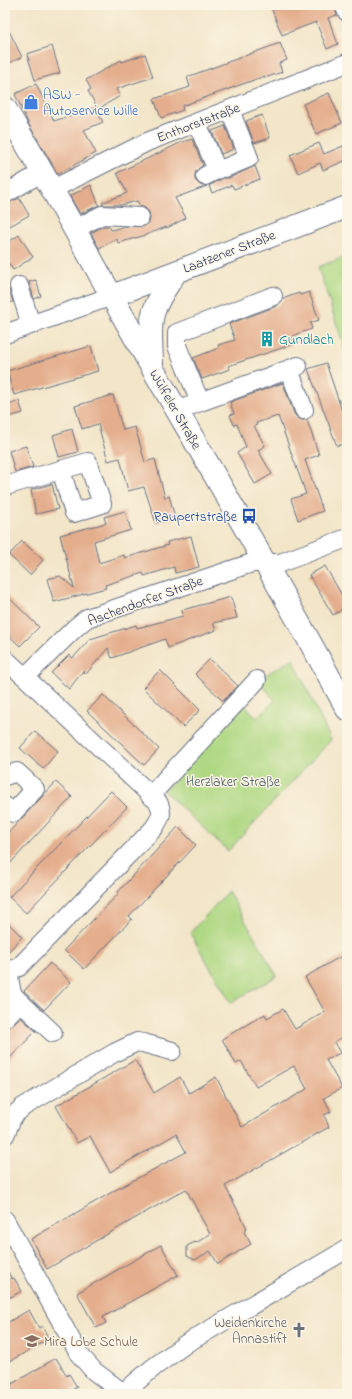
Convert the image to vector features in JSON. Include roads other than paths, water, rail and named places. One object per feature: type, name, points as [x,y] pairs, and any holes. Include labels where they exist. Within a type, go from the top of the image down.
[{"type":"main road","name":"Wülfeler Straße","points":[[5,108],[265,564],[345,700]]},
{"type":"main road","name":"Laatzener Straße","points":[[112,296],[347,207]]},
{"type":"main road","points":[[152,366],[152,326],[154,314],[160,298],[176,272]]},
{"type":"street","points":[[344,5],[347,12]]},
{"type":"street","name":"Enthorststraße","points":[[5,194],[48,181],[347,63]]},
{"type":"street","points":[[225,168],[250,158],[230,110]]},
{"type":"street","points":[[197,123],[217,170],[205,176]]},
{"type":"street","points":[[75,229],[102,215],[140,217]]},
{"type":"street","points":[[19,286],[31,325]]},
{"type":"street","points":[[5,334],[112,296]]},
{"type":"street","points":[[200,402],[177,346],[177,333],[273,296]]},
{"type":"street","points":[[177,410],[294,367],[304,410]]},
{"type":"street","points":[[5,486],[61,470]]},
{"type":"street","points":[[265,564],[280,563],[347,538]]},
{"type":"street","name":"Aschendorfer Straße","points":[[26,677],[87,618],[252,563],[265,564]]},
{"type":"street","points":[[5,659],[158,802],[162,809],[161,817],[154,828],[19,967],[7,971],[12,994],[53,1033]]},
{"type":"street","points":[[150,796],[257,680]]},
{"type":"street","points":[[5,776],[17,772],[35,789],[12,813],[5,806]]},
{"type":"street","points":[[5,1018],[20,1002]]},
{"type":"street","points":[[5,1135],[13,1116],[23,1107],[114,1053],[137,1042],[172,1051]]},
{"type":"street","points":[[5,1220],[79,1354],[94,1371],[122,1394],[154,1367],[187,1343],[347,1249]]},
{"type":"place","name":"ASW - Autoservice Wille","points":[[31,102]]},
{"type":"place","name":"Gundlach","points":[[267,339]]},
{"type":"place","name":"Raupertstraße","points":[[249,516]]},
{"type":"place","name":"Weidenkirche Annastift","points":[[299,1330]]},
{"type":"place","name":"Mira Lobe Schule","points":[[32,1341]]},
{"type":"park label","name":"Herzlaker Straße","points":[[233,781]]}]
